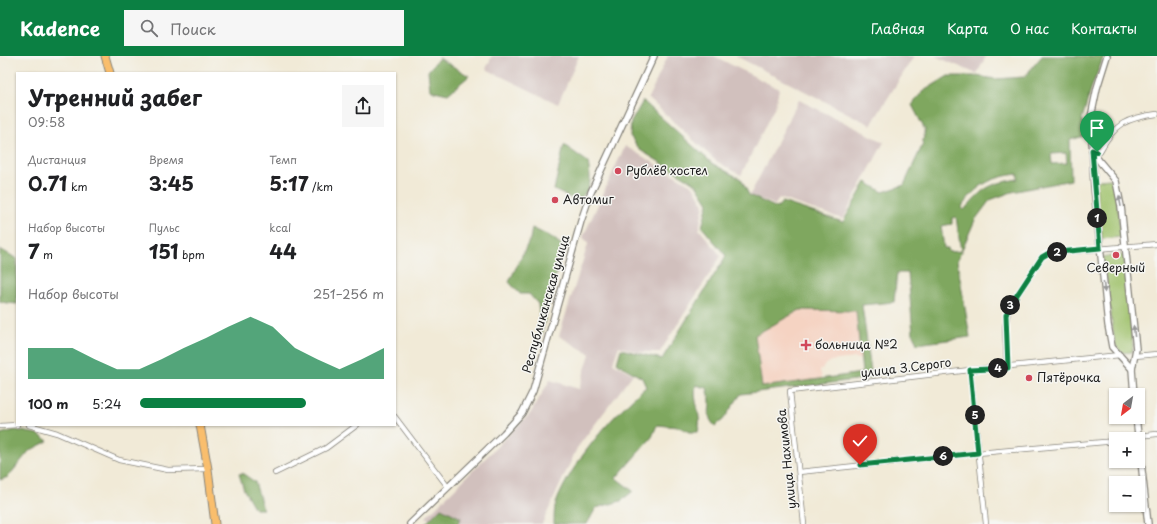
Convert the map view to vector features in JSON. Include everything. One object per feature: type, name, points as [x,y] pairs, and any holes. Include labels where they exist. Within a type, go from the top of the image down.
[{"type":"main road","points":[[105,56],[110,72]]},
{"type":"main road","points":[[200,426],[208,469],[215,524]]},
{"type":"street","name":"Республиканская улица","points":[[411,523],[504,433],[522,413],[533,390],[581,221],[591,192],[654,56]]},
{"type":"street","points":[[1107,56],[1097,88],[1091,117],[1092,150],[1100,248],[1112,347],[1132,369]]},
{"type":"street","points":[[1092,150],[1100,151],[1116,128],[1135,117],[1157,114]]},
{"type":"street","points":[[1092,150],[1116,181],[1126,246],[1136,349],[1132,369],[1133,388]]},
{"type":"street","points":[[1008,368],[1006,315],[1009,307],[1042,257],[1049,253],[1157,244]]},
{"type":"street","points":[[1135,356],[1157,354]]},
{"type":"street","name":"улица З.Серого","points":[[790,391],[970,370],[1008,368],[1120,356]]},
{"type":"street","points":[[970,370],[986,524]]},
{"type":"street","name":"улица Нахимова","points":[[790,391],[804,524]]},
{"type":"street","points":[[396,418],[448,487]]},
{"type":"street","points":[[0,426],[16,425]]},
{"type":"street","points":[[32,426],[57,433],[119,460],[168,470],[208,469]]},
{"type":"street","points":[[275,473],[326,448],[356,426]]},
{"type":"street","points":[[1145,436],[1157,434]]},
{"type":"street","points":[[799,472],[978,453],[1109,442]]},
{"type":"street","points":[[1141,468],[1148,524]]},
{"type":"shaded area","points":[[492,56],[579,56],[558,104],[486,69]]},
{"type":"shaded area","points":[[668,56],[714,56],[779,89],[775,106],[741,175],[716,161],[648,98]]},
{"type":"shaded area","points":[[736,56],[914,56],[871,125]]},
{"type":"shaded area","points":[[935,56],[986,56],[977,74]]},
{"type":"shaded area","points":[[799,100],[884,142],[843,219],[779,198],[775,205],[750,195]]},
{"type":"shaded area","points":[[625,146],[693,186],[704,205],[699,229],[721,256],[660,352],[638,352],[619,346],[613,363],[633,374],[577,448],[542,524],[434,524],[426,517],[530,414],[550,380],[579,389],[590,354],[559,336],[588,244],[583,237]]},
{"type":"shaded area","name":"больница №2","points":[[809,296],[863,313],[870,362],[854,358],[831,361],[820,371],[822,377],[820,382],[752,389],[754,331]]},
{"type":"green space","points":[[1042,56],[1104,56],[1091,89],[1082,119],[1085,136],[1070,140],[1071,180],[1012,192],[990,200],[975,220],[957,261],[970,337],[917,344],[913,334],[908,273],[897,273],[894,302],[862,305],[872,378],[741,394],[723,420],[715,426],[709,417],[710,399],[707,388],[696,385],[695,397],[699,419],[698,432],[689,432],[679,427],[657,425],[652,437],[616,478],[633,491],[621,501],[596,508],[587,524],[554,524],[554,510],[556,503],[582,456],[607,425],[646,387],[642,378],[617,363],[621,349],[662,359],[726,256],[702,227],[708,203],[696,184],[640,150],[630,136],[631,122],[643,101],[713,164],[741,179],[749,195],[777,208],[782,202],[843,222],[866,182],[883,192],[904,185],[922,146],[925,130],[912,105],[922,92],[948,76],[976,76],[996,79],[1024,77]],"holes":[[[1066,153],[1067,163],[1052,164],[1051,154]],[[1018,174],[1018,179],[993,185],[987,188],[982,191],[964,210],[961,208],[972,193],[979,188],[992,180],[1008,175]],[[956,217],[961,251],[949,252],[948,248],[944,248],[941,226],[952,224],[952,218]],[[800,310],[856,311],[862,373],[762,387],[755,335]]]},
{"type":"green space","points":[[439,58],[469,76],[448,94],[430,90],[428,71]]},
{"type":"green space","points":[[564,145],[588,162],[590,184],[586,192],[577,201],[554,190]]},
{"type":"green space","points":[[1110,179],[1115,185],[1121,237],[1102,239],[1096,185],[1099,180]]},
{"type":"green space","points":[[532,228],[553,238],[563,246],[541,336],[538,304],[529,294],[520,294],[509,282],[530,239]]},
{"type":"green space","points":[[0,249],[16,258],[16,304],[0,302]]},
{"type":"green space","points":[[1124,255],[1133,346],[1132,352],[1122,353],[1115,345],[1103,257]]},
{"type":"green space","points":[[15,430],[38,434],[48,441],[29,451],[8,477],[0,480],[0,434]]},
{"type":"green space","points":[[242,473],[255,482],[263,509],[255,509],[244,490],[239,474]]},
{"type":"green space","points":[[441,508],[461,518],[458,524],[425,524]]},
{"type":"place","name":"Рублёв хостел","points":[[618,171]]},
{"type":"place","name":"Автомиг","points":[[555,200]]},
{"type":"place","name":"Северный","points":[[1116,255]]},
{"type":"place","name":"больница №2","points":[[806,345]]},
{"type":"place","name":"Пятёрочка","points":[[1029,378]]},
{"type":"route","points":[[860,465],[978,453],[970,370],[1008,368],[1005,327],[1006,315],[1009,307],[1042,257],[1049,253],[1100,248],[1092,150],[1097,152]]}]
